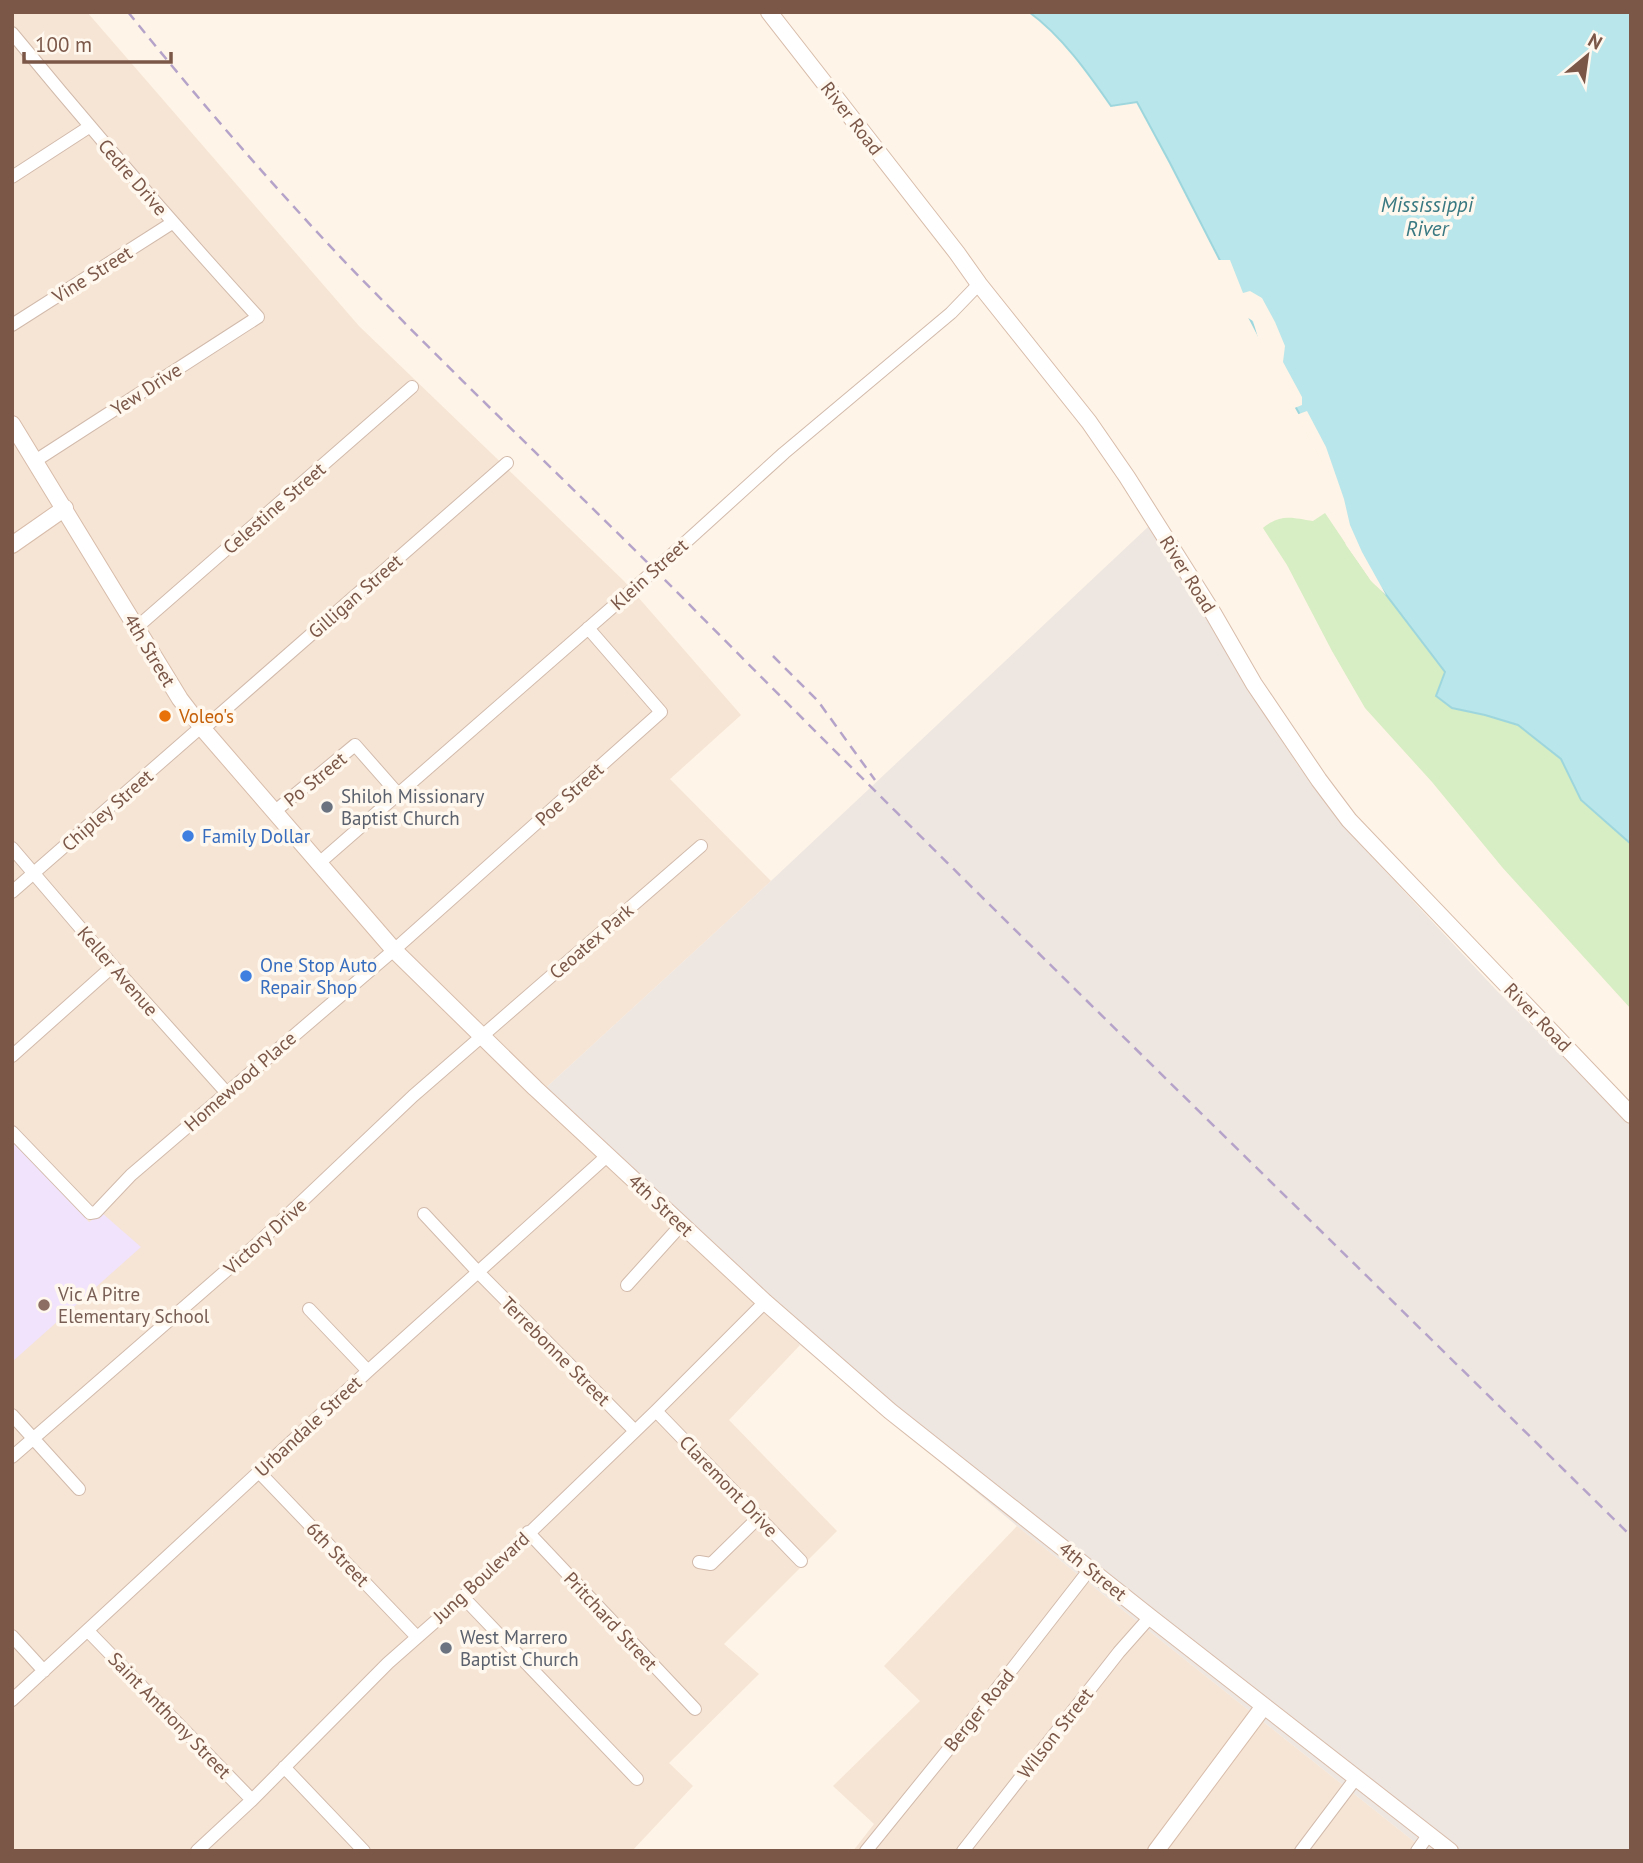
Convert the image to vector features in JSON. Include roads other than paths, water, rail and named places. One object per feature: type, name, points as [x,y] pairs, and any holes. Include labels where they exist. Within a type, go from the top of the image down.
[{"type":"main road","name":"River Road","points":[[769,12],[1089,422],[1213,613],[1254,684],[1349,820],[1631,1115]]},
{"type":"main road","name":"4th Street","points":[[12,424],[167,678],[202,728],[394,950],[481,1037],[765,1302],[890,1411],[1450,1851]]},
{"type":"main road","points":[[12,545],[65,508]]},
{"type":"main road","points":[[1156,1851],[1264,1706]]},
{"type":"street","name":"Cedre Drive","points":[[12,33],[172,223],[258,317]]},
{"type":"street","points":[[12,177],[89,127]]},
{"type":"street","name":"Vine Street","points":[[12,325],[172,223]]},
{"type":"street","name":"Klein Street","points":[[318,864],[785,453],[951,313],[979,284]]},
{"type":"street","name":"Yew Drive","points":[[35,461],[258,317]]},
{"type":"street","name":"Celestine Street","points":[[136,628],[412,387]]},
{"type":"street","name":"Gilligan Street","points":[[202,728],[507,463]]},
{"type":"street","name":"Poe Street","points":[[394,950],[661,712],[588,628]]},
{"type":"street","name":"Chipley Street","points":[[12,892],[202,728]]},
{"type":"street","name":"Po Street","points":[[274,812],[355,745],[399,795]]},
{"type":"street","name":"Ceoatex Park","points":[[481,1037],[701,846]]},
{"type":"street","name":"Keller Avenue","points":[[12,848],[226,1092]]},
{"type":"street","name":"Homewood Place","points":[[12,1132],[90,1213],[96,1212],[131,1175],[394,950]]},
{"type":"street","points":[[12,1056],[113,966]]},
{"type":"street","name":"Victory Drive","points":[[12,1457],[258,1243],[413,1096],[481,1037]]},
{"type":"street","name":"Urbandale Street","points":[[12,1700],[368,1371],[607,1156]]},
{"type":"street","name":"Terrebonne Street","points":[[424,1214],[635,1431]]},
{"type":"street","points":[[627,1285],[682,1224]]},
{"type":"street","name":"Jung Boulevard","points":[[197,1851],[388,1663],[463,1597],[656,1411],[765,1302]]},
{"type":"street","points":[[309,1309],[368,1371]]},
{"type":"street","name":"Claremont Drive","points":[[656,1411],[801,1561]]},
{"type":"street","points":[[12,1415],[79,1489]]},
{"type":"street","name":"6th Street","points":[[259,1472],[417,1637]]},
{"type":"street","points":[[699,1562],[711,1564],[759,1517]]},
{"type":"street","name":"Pritchard Street","points":[[528,1532],[695,1709]]},
{"type":"street","name":"Berger Road","points":[[866,1851],[1090,1569]]},
{"type":"street","points":[[463,1597],[637,1779]]},
{"type":"street","name":"Wilson Street","points":[[963,1851],[1119,1652],[1150,1617]]},
{"type":"street","name":"Saint Anthony Street","points":[[88,1631],[251,1800]]},
{"type":"street","points":[[12,1636],[44,1671]]},
{"type":"street","points":[[284,1767],[364,1851]]},
{"type":"street","points":[[1301,1851],[1356,1778]]},
{"type":"street","points":[[1417,1851],[1429,1834]]},
{"type":"water","name":"Mississippi River","points":[[1029,12],[1631,12],[1631,844],[1581,800],[1561,759],[1518,725],[1452,708],[1436,696],[1445,672],[1352,550],[1327,464],[1137,102],[1111,106],[1084,68]]},
{"type":"railway","points":[[128,12],[262,172],[387,305],[1631,1536]]},
{"type":"railway","points":[[773,656],[818,701],[875,780]]},
{"type":"place","name":"Voleo's","points":[[165,716]]},
{"type":"place","name":"Shiloh Missionary Baptist Church","points":[[327,807]]},
{"type":"place","name":"Family Dollar","points":[[188,836]]},
{"type":"place","name":"One Stop Auto Repair Shop","points":[[246,976]]},
{"type":"place","name":"Vic A Pitre Elementary School","points":[[44,1305]]},
{"type":"place","name":"West Marrero Baptist Church","points":[[446,1648]]}]
